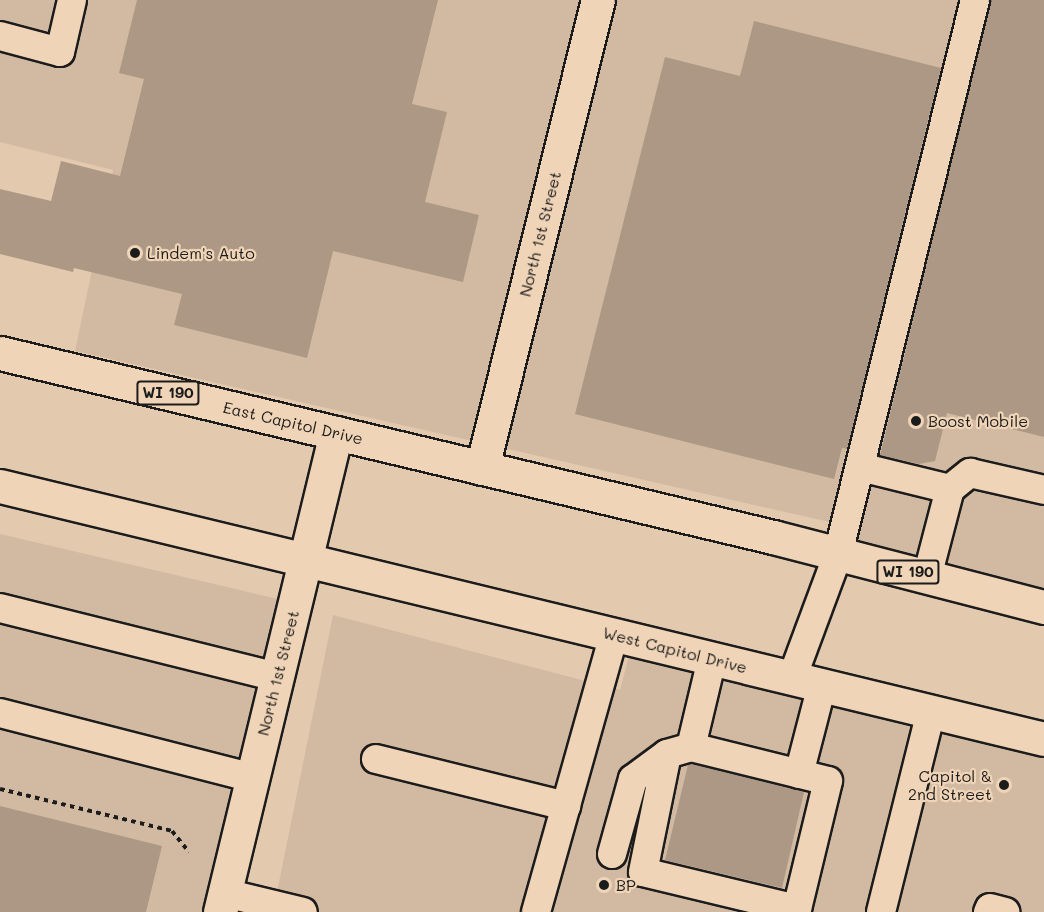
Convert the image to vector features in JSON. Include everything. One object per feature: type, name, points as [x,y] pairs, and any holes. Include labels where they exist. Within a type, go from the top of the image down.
[{"type":"main road","name":"North 1st Street","points":[[482,468],[598,0]]},
{"type":"main road","name":"East Capitol Drive","points":[[0,352],[482,468]]},
{"type":"main road","name":"North 1st Street","points":[[223,903],[336,433]]},
{"type":"main road","name":"WI 190","points":[[482,468],[838,554],[1044,607]]},
{"type":"main road","points":[[0,486],[306,560]]},
{"type":"main road","name":"West Capitol Drive","points":[[306,560],[1044,739]]},
{"type":"lane","points":[[0,36],[60,52],[72,0]]},
{"type":"lane","points":[[799,774],[807,682],[975,0]]},
{"type":"lane","points":[[860,467],[950,489]]},
{"type":"lane","points":[[927,577],[950,489],[970,473],[1044,490]]},
{"type":"lane","points":[[0,608],[277,677]]},
{"type":"lane","points":[[536,912],[614,635]]},
{"type":"lane","points":[[612,854],[633,779],[679,751],[758,771],[799,774],[828,781],[798,911],[733,888],[643,872],[679,751],[712,659]]},
{"type":"lane","points":[[881,912],[931,711]]},
{"type":"lane","points":[[0,713],[253,778]]},
{"type":"lane","points":[[376,759],[566,806]]},
{"type":"lane","points":[[223,903],[303,912]]},
{"type":"lane","points":[[988,912],[990,908],[1005,912]]},
{"type":"path","points":[[0,789],[172,831],[223,903]]},
{"type":"shaded area","points":[[0,0],[1044,0],[1044,389],[879,346],[834,523],[75,351],[113,170],[0,142]]},
{"type":"shaded area","points":[[888,352],[1044,391],[1044,607],[838,554]]},
{"type":"shaded area","points":[[0,534],[278,599],[204,912],[0,912]]},
{"type":"shaded area","points":[[333,615],[620,690],[633,640],[1044,739],[1044,912],[273,912]]},
{"type":"building","points":[[137,0],[438,0],[412,104],[447,112],[425,202],[479,215],[463,282],[333,251],[307,358],[174,325],[182,294],[74,268],[73,272],[0,254],[0,189],[51,201],[61,161],[120,176],[144,79],[119,73]]},
{"type":"building","points":[[991,0],[1044,0],[1044,437],[947,413],[935,461],[919,464],[880,455]]},
{"type":"building","points":[[754,21],[941,68],[847,449],[842,448],[834,479],[575,414],[665,57],[740,76]]},
{"type":"building","name":"BP","points":[[688,765],[804,792],[782,888],[665,860]]},
{"type":"building","points":[[0,806],[162,846],[146,912],[0,912]]},
{"type":"place","name":"Lindem's Auto","points":[[135,253]]},
{"type":"place","name":"Boost Mobile","points":[[916,421]]},
{"type":"place","name":"Capitol & 2nd Street","points":[[1004,785]]},
{"type":"place","name":"BP","points":[[604,885]]}]
